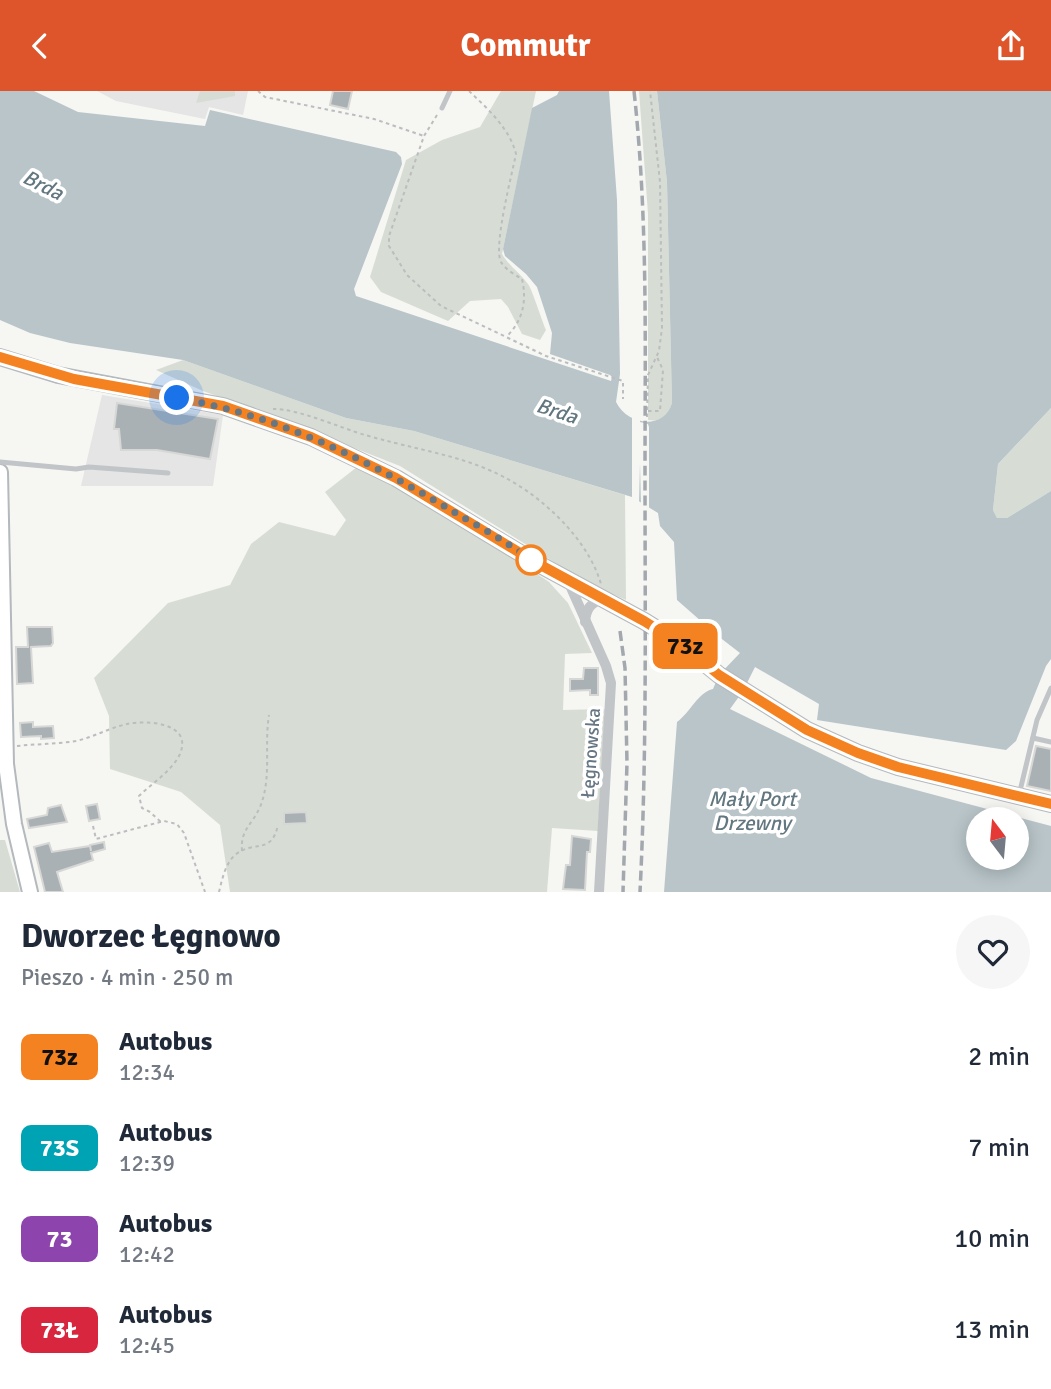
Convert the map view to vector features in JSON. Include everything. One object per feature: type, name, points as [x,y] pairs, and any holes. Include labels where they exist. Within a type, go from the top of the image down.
[{"type":"street","points":[[0,360],[58,375],[223,406],[311,437],[371,464],[681,644],[719,675],[807,730],[858,753],[935,778],[1051,804]]},
{"type":"street","points":[[0,471],[5,746],[14,824],[30,892]]},
{"type":"street","name":"Łęgnowska","points":[[568,580],[611,683],[599,892]]},
{"type":"street","points":[[585,622],[588,607],[603,599]]},
{"type":"lane","points":[[442,109],[450,91]]},
{"type":"lane","points":[[0,462],[168,473]]},
{"type":"lane","points":[[1019,796],[1037,720],[1051,688]]},
{"type":"lane","points":[[1033,738],[1051,742]]},
{"type":"path","points":[[258,91],[265,97],[374,119],[424,137]]},
{"type":"path","points":[[469,91],[513,142],[516,154],[498,255],[502,265],[522,279],[525,292],[518,325],[507,336]]},
{"type":"path","points":[[647,417],[648,375],[657,357],[662,328],[660,182],[650,91]]},
{"type":"path","points":[[442,109],[424,137],[389,236],[389,246],[407,275],[430,297],[454,314],[546,356],[623,381],[623,399]]},
{"type":"path","points":[[647,411],[660,411],[663,370],[657,357]]},
{"type":"path","points":[[248,413],[276,409],[377,439],[456,457],[492,471],[527,491],[569,529],[597,570],[603,599]]},
{"type":"path","points":[[242,851],[241,838],[259,809],[267,787],[266,732],[269,715]]},
{"type":"path","points":[[5,746],[73,741],[141,722],[169,726],[180,736],[180,754],[138,799],[142,808],[161,822]]},
{"type":"path","points":[[93,826],[96,839],[161,822],[173,822],[182,828],[205,892]]},
{"type":"path","points":[[219,892],[229,862],[242,851],[270,843],[275,839],[278,825]]},
{"type":"shaded area","points":[[97,91],[248,91],[243,115],[209,107],[205,119],[116,101]]},
{"type":"shaded area","points":[[200,91],[235,91],[235,96],[196,103]]},
{"type":"shaded area","points":[[501,91],[536,91],[502,254],[530,287],[546,330],[540,340],[522,334],[501,299],[470,301],[448,321],[381,292],[370,277],[406,160],[442,140],[480,127]]},
{"type":"shaded area","points":[[639,91],[657,91],[667,182],[672,403],[669,411],[658,420],[648,420],[648,214]]},
{"type":"shaded area","points":[[183,360],[346,418],[414,431],[625,495],[626,600],[586,582],[400,466],[203,391],[156,370]]},
{"type":"shaded area","points":[[102,395],[223,415],[213,486],[81,486]]},
{"type":"shaded area","points":[[1051,408],[1051,491],[1007,518],[997,518],[993,510],[998,464]]},
{"type":"shaded area","points":[[357,467],[405,490],[478,534],[549,582],[568,603],[592,653],[565,654],[563,710],[605,709],[598,831],[552,828],[547,892],[230,892],[220,825],[181,792],[110,769],[109,716],[94,678],[168,603],[230,585],[251,544],[279,522],[335,536],[346,520],[325,492]]},
{"type":"shaded area","points":[[0,840],[5,840],[20,892],[0,892]]},
{"type":"water","points":[[0,91],[34,91],[78,112],[205,126],[210,110],[396,152],[401,157],[402,164],[354,289],[356,296],[611,381],[610,375],[550,354],[552,333],[537,287],[505,256],[503,249],[532,108],[557,95],[559,91],[609,91],[617,200],[620,374],[616,402],[628,416],[645,422],[661,418],[672,403],[667,182],[657,91],[1051,91],[1051,408],[998,464],[993,510],[997,518],[1007,518],[1051,491],[1051,659],[1016,741],[1006,750],[817,720],[819,704],[755,667],[730,709],[871,778],[980,807],[966,807],[966,870],[1029,870],[1029,820],[1051,826],[1051,892],[664,892],[677,722],[698,698],[713,689],[719,675],[740,653],[677,600],[674,542],[660,526],[658,513],[632,497],[414,431],[346,418],[183,360],[70,343],[30,333],[0,320]]},
{"type":"pier","points":[[632,418],[640,418],[640,422],[648,424],[649,427],[649,509],[641,506],[640,464],[639,503],[632,499]]},
{"type":"building","points":[[333,91],[352,91],[348,109],[330,105]]},
{"type":"building","points":[[117,403],[218,419],[210,459],[157,450],[121,450],[119,429],[114,429]]},
{"type":"building","points":[[27,627],[52,627],[53,643],[51,646],[31,647],[33,683],[17,684],[16,647],[28,647]]},
{"type":"building","points":[[584,668],[598,668],[598,695],[590,695],[590,690],[570,691],[570,679],[583,679]]},
{"type":"building","points":[[33,722],[33,727],[53,726],[54,738],[21,737],[20,723]]},
{"type":"building","points":[[1036,746],[1051,749],[1051,791],[1027,786]]},
{"type":"building","points":[[97,804],[100,819],[89,821],[86,806]]},
{"type":"building","points":[[61,805],[67,822],[29,828],[27,819],[47,815],[48,808]]},
{"type":"building","points":[[306,812],[307,823],[284,824],[284,813]]},
{"type":"building","points":[[572,836],[591,839],[590,852],[587,852],[585,890],[563,889],[566,865],[570,865]]},
{"type":"building","points":[[104,842],[105,849],[91,853],[93,860],[57,872],[63,892],[45,892],[34,847],[49,843],[52,852],[90,846],[91,851],[90,845]]},
{"type":"railway","points":[[634,91],[642,186],[645,330],[645,735],[640,892]]},
{"type":"railway","points":[[620,631],[625,668],[627,763],[623,892]]},
{"type":"bus line","name":"73z","points":[[0,357],[74,379],[223,406],[281,425],[342,450],[396,478],[535,562],[644,621],[681,644],[719,675],[807,730],[898,767],[1051,804]]},
{"type":"route","points":[[177,398],[248,413],[342,450],[410,486],[531,560]]},
{"type":"water label","name":"Brda","points":[[43,185]]},
{"type":"water label","name":"Brda","points":[[557,411]]},
{"type":"water label","name":"Mały Port Drzewny","points":[[752,811]]}]
